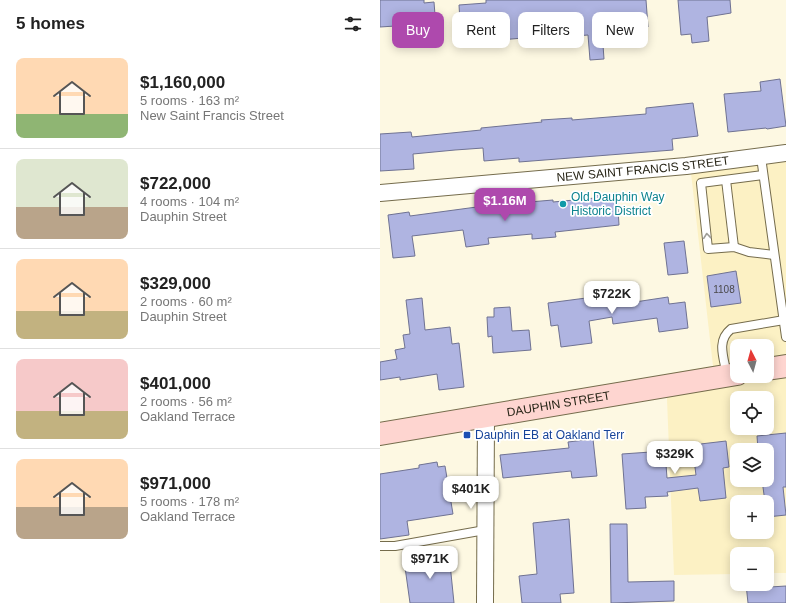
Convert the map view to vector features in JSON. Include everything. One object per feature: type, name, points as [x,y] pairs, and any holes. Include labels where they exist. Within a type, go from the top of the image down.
[{"type":"main road","points":[[774,368],[786,366]]},
{"type":"main road","name":"DAUPHIN STREET","points":[[380,434],[730,375]]},
{"type":"street","name":"NEW SAINT FRANCIS STREET","points":[[380,194],[686,166],[786,153]]},
{"type":"street","points":[[484,603],[486,417]]},
{"type":"lane","points":[[761,157],[786,337]]},
{"type":"lane","points":[[763,176],[701,183],[708,250],[734,247],[749,252],[774,255]]},
{"type":"lane","points":[[726,180],[734,247]]},
{"type":"lane","points":[[730,369],[722,343],[725,334],[731,329],[784,320]]},
{"type":"lane","points":[[380,546],[395,546],[485,530]]},
{"type":"shaded area","points":[[786,161],[786,573],[774,573],[774,547],[730,547],[730,574],[674,575],[666,374],[713,366],[691,173]]},
{"type":"building","points":[[380,0],[424,0],[424,3],[434,2],[435,12],[392,12],[392,26],[380,27]]},
{"type":"building","points":[[486,0],[646,0],[647,12],[592,12],[592,48],[603,48],[604,59],[590,60],[588,35],[584,35],[584,12],[518,12],[518,38],[510,39],[510,12],[459,12],[459,5],[486,3]]},
{"type":"building","points":[[678,0],[730,0],[731,13],[707,17],[709,41],[692,43],[691,34],[681,35]]},
{"type":"building","points":[[780,79],[786,126],[728,132],[724,94],[761,91],[760,82]]},
{"type":"building","points":[[693,103],[698,136],[672,139],[673,150],[519,162],[519,158],[484,161],[483,148],[455,150],[413,154],[414,169],[380,171],[380,134],[411,132],[412,137],[542,122],[541,120],[572,118],[572,120],[646,114],[646,108]]},
{"type":"building","points":[[617,193],[619,225],[555,232],[556,237],[532,239],[532,234],[488,238],[489,244],[466,247],[463,230],[412,236],[415,256],[393,258],[388,215],[409,212],[410,216],[484,206],[485,209],[529,205],[529,202],[553,200],[553,202],[595,198],[595,195]]},
{"type":"building","points":[[684,241],[688,273],[668,275],[664,243]]},
{"type":"building","points":[[736,271],[741,303],[711,307],[707,276]]},
{"type":"building","points":[[633,289],[635,302],[668,297],[669,304],[685,302],[688,328],[659,332],[657,318],[613,324],[612,317],[589,321],[592,343],[561,347],[558,325],[551,326],[548,303],[609,295],[609,292]]},
{"type":"building","points":[[422,298],[425,330],[450,327],[452,344],[459,343],[464,387],[439,390],[437,374],[400,380],[400,377],[380,380],[380,362],[397,359],[395,350],[405,348],[403,335],[410,334],[406,300]]},
{"type":"building","points":[[510,307],[512,331],[529,330],[531,350],[493,353],[492,336],[488,337],[487,317],[494,317],[494,308]]},
{"type":"building","points":[[786,433],[786,487],[783,487],[786,515],[774,516],[774,495],[764,495],[763,487],[774,487],[774,443],[758,443],[757,436]]},
{"type":"building","points":[[593,439],[597,476],[572,478],[571,471],[503,478],[500,455],[569,448],[568,442]]},
{"type":"building","points":[[726,441],[729,467],[723,468],[726,498],[700,501],[698,488],[667,492],[668,496],[645,497],[646,508],[626,509],[622,454],[665,451],[667,478],[696,475],[692,445]]},
{"type":"building","points":[[437,462],[438,467],[445,466],[453,514],[407,521],[409,535],[380,539],[380,474],[419,468],[419,465]]},
{"type":"building","points":[[569,519],[574,593],[560,594],[561,603],[522,603],[519,576],[537,574],[533,523]]},
{"type":"building","points":[[610,524],[627,524],[628,582],[674,581],[674,601],[611,603]]},
{"type":"building","points":[[449,554],[454,603],[410,603],[404,560]]},
{"type":"building","points":[[786,586],[786,603],[748,603],[747,591],[774,591],[774,587]]},
{"type":"place","name":"Old Dauphin Way Historic District","points":[[563,204]]},
{"type":"place","name":"Dauphin EB at Oakland Terr","points":[[467,435]]}]
